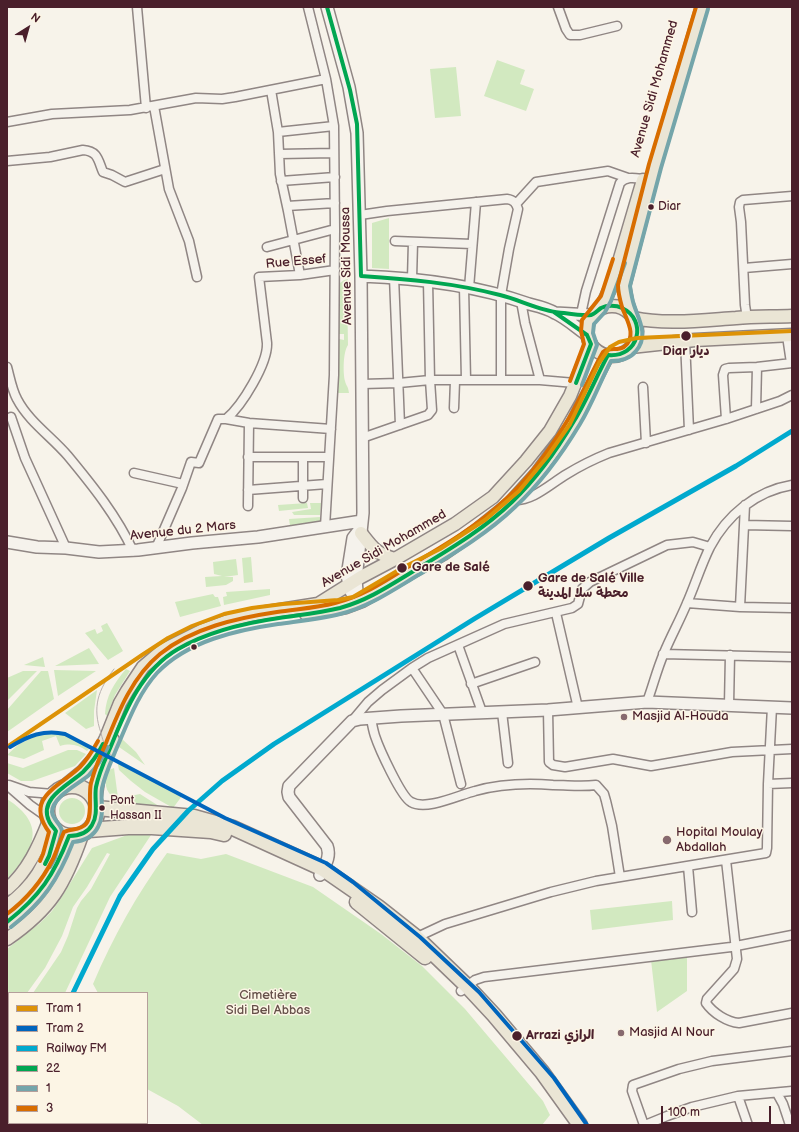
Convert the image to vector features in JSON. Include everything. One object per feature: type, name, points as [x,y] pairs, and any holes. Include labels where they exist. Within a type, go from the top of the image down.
[{"type":"highway","points":[[7,907],[27,891],[37,879],[49,856],[51,823],[47,809],[49,801],[57,791],[71,786],[80,788],[89,793],[96,804],[94,824],[80,834],[59,861],[45,886],[21,912],[7,922]]},
{"type":"highway","points":[[96,804],[194,817],[233,828],[321,872],[344,892],[412,940],[431,962],[464,988],[494,1015],[546,1076],[580,1125]]},
{"type":"highway","points":[[51,823],[80,834],[128,827],[211,831],[240,840],[321,872]]},
{"type":"highway","points":[[464,988],[543,1084],[571,1125]]},
{"type":"main road","name":"Avenue Sidi Mohammed","points":[[591,312],[613,282],[693,7]]},
{"type":"main road","name":"Avenue Sidi Mohammed","points":[[633,316],[627,302],[624,286],[655,166],[702,7]]},
{"type":"main road","points":[[633,316],[637,326],[637,334],[635,343],[625,352],[618,355],[608,356],[599,352],[589,340],[587,328],[591,312],[610,305],[625,309],[633,316],[646,321],[792,316]]},
{"type":"main road","points":[[631,347],[685,341],[789,336]]},
{"type":"main road","name":"Avenue Sidi Mohammed","points":[[57,791],[83,771],[98,754],[104,744],[120,704],[127,691],[143,667],[163,650],[201,630],[217,624],[254,614],[318,604],[347,583],[395,559],[454,524],[493,497],[544,440],[560,415],[575,383],[589,340]]},
{"type":"main road","name":"Avenue Sidi Mohammed","points":[[96,804],[99,774],[127,708],[148,673],[167,656],[202,637],[218,631],[256,621],[320,612],[359,602],[443,554],[473,533],[514,500],[537,473],[570,428],[608,356]]},
{"type":"main road","points":[[361,527],[375,550],[384,556],[395,559]]},
{"type":"main road","points":[[7,889],[32,859],[51,823]]},
{"type":"main road","points":[[7,939],[26,926],[37,916],[57,891],[71,864],[80,834]]},
{"type":"street","points":[[137,7],[150,107],[173,202],[189,242],[197,276]]},
{"type":"street","points":[[308,7],[326,79],[334,126],[334,375],[325,527]]},
{"type":"street","name":"Avenue Sidi Moussa","points":[[327,7],[349,88],[358,134],[362,384],[361,527],[347,583],[357,591],[359,602]]},
{"type":"street","points":[[558,7],[566,29],[570,35],[580,35],[617,26]]},
{"type":"street","points":[[7,122],[52,114],[130,110],[196,98],[228,98],[326,79]]},
{"type":"street","points":[[271,90],[278,132],[281,181],[300,275]]},
{"type":"street","points":[[278,132],[334,126]]},
{"type":"street","points":[[7,161],[50,157],[83,150],[89,151],[97,156],[103,172],[125,182],[164,169]]},
{"type":"street","points":[[279,154],[334,153]]},
{"type":"street","name":"Avenue Sidi Mohammed","points":[[516,204],[536,182],[608,170],[628,178],[643,179]]},
{"type":"street","points":[[281,181],[335,177]]},
{"type":"street","points":[[361,276],[394,277],[467,287],[501,295],[555,312],[591,312],[586,291],[619,187],[623,180],[628,178]]},
{"type":"street","points":[[747,318],[739,207],[740,202],[743,200],[792,196]]},
{"type":"street","points":[[360,215],[507,199],[512,200],[516,204],[518,209],[501,295],[501,379]]},
{"type":"street","points":[[466,380],[467,287],[476,202]]},
{"type":"street","points":[[287,206],[335,203]]},
{"type":"street","points":[[267,247],[335,229]]},
{"type":"street","points":[[395,241],[472,244]]},
{"type":"street","points":[[412,279],[413,242]]},
{"type":"street","points":[[744,268],[792,264]]},
{"type":"street","name":"Rue Essef","points":[[226,419],[237,408],[250,388],[263,364],[268,350],[259,277],[300,275],[335,270]]},
{"type":"street","points":[[394,277],[400,425]]},
{"type":"street","points":[[362,438],[428,415],[430,412],[432,403],[430,380],[428,281]]},
{"type":"street","points":[[521,301],[525,323],[540,380]]},
{"type":"street","points":[[555,312],[589,340]]},
{"type":"street","points":[[726,419],[724,371],[729,368],[757,367],[792,363],[789,336]]},
{"type":"street","points":[[685,341],[689,430]]},
{"type":"street","points":[[756,409],[757,367]]},
{"type":"street","points":[[7,368],[15,396],[21,406],[67,455],[101,498],[111,511],[133,551]]},
{"type":"street","points":[[362,384],[430,380],[455,381],[501,379],[575,383]]},
{"type":"street","points":[[454,408],[455,381]]},
{"type":"street","points":[[643,387],[646,443]]},
{"type":"street","points":[[514,500],[528,498],[593,460],[609,454],[726,419],[792,396]]},
{"type":"street","points":[[11,417],[25,458],[66,548]]},
{"type":"street","points":[[156,548],[191,462],[199,463],[218,419],[249,423],[331,429]]},
{"type":"street","points":[[248,506],[249,423]]},
{"type":"street","points":[[248,457],[329,457]]},
{"type":"street","points":[[303,457],[303,498]]},
{"type":"street","points":[[134,473],[183,484]]},
{"type":"street","points":[[248,490],[327,484]]},
{"type":"street","points":[[647,702],[663,654],[687,603],[710,547],[726,524],[752,499],[770,490],[792,485]]},
{"type":"street","points":[[740,607],[745,505]]},
{"type":"street","points":[[744,525],[792,526]]},
{"type":"street","name":"Avenue du 2 Mars","points":[[7,542],[37,547],[66,548],[99,552],[133,551],[258,537],[325,527],[361,527]]},
{"type":"street","points":[[321,872],[329,855],[327,846],[289,797],[289,786],[377,694],[428,658],[473,637],[504,624],[556,613],[576,607],[580,601],[582,589],[590,582],[667,545],[693,542],[710,547]]},
{"type":"street","points":[[687,603],[740,607],[792,608]]},
{"type":"street","points":[[556,613],[578,708]]},
{"type":"street","points":[[458,645],[482,712]]},
{"type":"street","points":[[663,654],[792,657]]},
{"type":"street","points":[[729,705],[730,655]]},
{"type":"street","points":[[471,684],[535,662]]},
{"type":"street","points":[[412,668],[443,714],[461,784]]},
{"type":"street","points":[[352,721],[371,718],[548,710],[647,702],[792,708]]},
{"type":"street","points":[[412,940],[445,924],[551,892],[620,877],[765,854],[767,851],[768,784],[772,707]]},
{"type":"street","points":[[548,710],[549,762],[554,765],[565,767],[613,759],[651,766],[732,752],[792,749]]},
{"type":"street","points":[[502,712],[508,763]]},
{"type":"street","points":[[371,718],[379,747],[401,790],[406,798],[413,803],[420,805],[434,803],[498,786],[530,784],[584,787],[596,785],[604,794],[606,801],[620,877]]},
{"type":"street","points":[[768,784],[792,783]]},
{"type":"street","points":[[7,785],[29,792],[57,791]]},
{"type":"street","points":[[7,785],[51,823]]},
{"type":"street","points":[[726,860],[737,959],[734,969],[707,999],[706,1003],[723,1018],[731,1022],[739,1023],[792,1013]]},
{"type":"street","points":[[688,866],[692,912]]},
{"type":"street","points":[[464,988],[476,980],[484,977],[736,946],[791,934]]},
{"type":"street","points":[[792,1051],[712,1061],[678,1070],[633,1085],[632,1091],[645,1125],[692,1107],[738,1096],[792,1091]]},
{"type":"street","points":[[777,1093],[783,1104],[790,1125]]},
{"type":"street","points":[[738,1096],[748,1125]]},
{"type":"green space","points":[[497,60],[525,70],[520,84],[534,89],[526,111],[484,96]]},
{"type":"green space","points":[[456,67],[461,116],[435,118],[430,69]]},
{"type":"green space","points":[[389,218],[389,269],[372,268],[372,223]]},
{"type":"green space","points":[[348,279],[348,345],[344,357],[344,373],[349,393],[338,393],[339,339],[344,340],[344,334],[339,334],[340,283]]},
{"type":"green space","points":[[307,503],[308,508],[279,511],[278,505]]},
{"type":"green space","points":[[310,503],[321,503],[320,515],[294,515],[292,512],[311,509]]},
{"type":"green space","points":[[320,517],[320,522],[290,526],[289,519]]},
{"type":"green space","points":[[251,557],[253,582],[244,583],[242,558]]},
{"type":"green space","points":[[236,559],[238,575],[224,577],[233,577],[233,581],[226,585],[206,587],[205,577],[222,576],[214,574],[213,562]]},
{"type":"green space","points":[[270,589],[270,595],[224,605],[223,597],[227,596],[226,592]]},
{"type":"green space","points":[[213,594],[215,597],[218,597],[221,606],[180,617],[175,602]]},
{"type":"green space","points":[[107,623],[123,651],[108,660],[85,633],[95,629],[97,634],[103,631],[101,626]]},
{"type":"green space","points":[[89,648],[99,664],[55,666]]},
{"type":"green space","points":[[43,657],[45,667],[24,665]]},
{"type":"green space","points":[[126,669],[130,671],[115,695],[107,716],[105,714],[109,696],[114,685]]},
{"type":"green space","points":[[54,670],[96,671],[58,696]]},
{"type":"green space","points":[[23,671],[37,671],[7,701],[7,678]]},
{"type":"green space","points":[[41,671],[48,671],[54,699],[7,732],[7,710]]},
{"type":"green space","points":[[97,690],[94,711],[94,726],[86,729],[65,713]]},
{"type":"green space","points":[[45,732],[63,734],[89,749],[87,751],[78,746],[60,746],[56,736],[42,741],[44,750],[24,759],[7,755],[19,744]]},
{"type":"green space","points":[[122,739],[136,752],[145,765],[119,747]]},
{"type":"green space","points":[[68,750],[77,750],[86,754],[75,766],[32,781],[21,781],[7,773],[7,763],[23,768]]},
{"type":"green space","points":[[117,760],[182,796],[173,808],[145,792],[131,781],[119,770]]},
{"type":"green space","points":[[114,768],[118,798],[115,799],[109,793],[106,786],[107,774],[109,770]]},
{"type":"green space","points":[[140,794],[162,808],[126,804],[126,802],[124,802],[125,797]]},
{"type":"green space","points":[[72,798],[81,802],[85,811],[81,820],[72,824],[63,820],[59,811],[63,802]]},
{"type":"green space","points":[[7,799],[20,809],[28,818],[32,828],[32,838],[30,847],[24,858],[7,879]]},
{"type":"green space","points":[[138,831],[153,832],[110,897],[65,992],[34,992],[61,952],[77,908],[91,889],[110,854],[107,853],[73,907],[62,936],[45,968],[28,992],[8,992],[7,1042],[7,949],[40,923],[52,911],[92,848]]},
{"type":"green space","name":"Cimetière Sidi Bel Abbas","points":[[167,853],[201,859],[226,854],[313,887],[381,934],[422,966],[465,1009],[543,1101],[550,1115],[542,1125],[203,1125],[178,1106],[148,1090],[148,992],[97,992],[93,984],[126,916]]},
{"type":"green space","points":[[672,901],[673,920],[592,930],[590,910]]},
{"type":"green space","points":[[687,956],[687,991],[657,1012],[651,960]]},
{"type":"tram line","name":"1","points":[[7,747],[142,655],[168,638],[192,626],[224,614],[252,608],[338,600],[353,597],[402,568],[440,549],[485,520],[519,491],[547,457],[570,424],[599,363],[610,347],[619,342],[637,338],[792,331]]},
{"type":"tram line","points":[[112,756],[106,748],[98,724],[97,707],[100,692],[114,669]]},
{"type":"tram line","name":"2","points":[[10,747],[36,734],[50,732],[65,734],[225,818],[326,863],[353,882],[420,937],[479,992],[554,1078],[587,1125]]},
{"type":"rail line","name":"FM","points":[[73,992],[120,896],[153,849],[188,811],[222,781],[274,744],[474,619],[609,538],[736,466],[792,431]]},
{"type":"transit line","name":"22","points":[[327,7],[350,90],[357,124],[361,276]]},
{"type":"transit line","name":"3","points":[[7,914],[27,896],[44,875],[53,859],[64,832],[81,828],[86,824],[90,811],[91,783],[116,718],[134,683],[150,663],[160,654],[186,637],[231,621],[262,614],[328,605],[346,600],[365,592],[384,582],[473,526],[496,508],[516,489],[541,460],[569,418],[603,352],[624,347],[630,338],[630,327],[621,304],[618,285],[649,164],[696,7]]},
{"type":"transit line","name":"1","points":[[11,927],[41,899],[55,879],[73,842],[88,838],[96,830],[101,817],[103,783],[128,721],[150,682],[169,662],[198,645],[213,639],[246,630],[332,616],[351,611],[371,602],[445,559],[481,535],[525,498],[550,468],[566,446],[584,416],[611,361],[622,360],[631,356],[636,351],[642,340],[642,328],[633,303],[630,286],[661,168],[708,9]]},
{"type":"transit line","name":"3","points":[[570,381],[584,344],[581,331],[582,320],[601,296],[613,259]]},
{"type":"transit line","name":"1","points":[[582,385],[597,345],[593,333],[594,324],[605,312],[611,301],[625,263]]},
{"type":"transit line","name":"22","points":[[7,922],[19,912],[45,884],[58,862],[69,836],[82,834],[88,831],[92,825],[96,811],[96,787],[102,766],[129,705],[145,679],[154,668],[178,649],[202,637],[214,633],[253,622],[332,610],[361,601],[389,586],[466,538],[501,512],[530,483],[554,453],[567,432],[583,405],[608,355],[619,354],[627,351],[633,345],[636,337],[637,329],[635,321],[630,314],[617,306],[603,307],[591,315],[556,312],[508,297],[465,287],[414,280],[361,276]]},
{"type":"transit line","name":"22","points":[[554,312],[587,335],[591,344],[576,383]]},
{"type":"transit line","name":"3","points":[[40,861],[49,832],[42,820],[40,810],[42,802],[54,787],[83,764],[98,741]]},
{"type":"transit line","name":"22","points":[[45,864],[49,856],[56,831],[49,821],[47,813],[48,805],[57,792],[86,769],[103,744]]},
{"type":"transit line","name":"1","points":[[50,867],[55,858],[62,831],[53,815],[53,806],[61,796],[85,779],[92,772],[100,762],[108,747]]},
{"type":"place","name":"Diar","points":[[651,207]]},
{"type":"place","name":"Diar ديار","points":[[686,336]]},
{"type":"place","name":"Gare de Salé","points":[[402,568]]},
{"type":"place","name":"Gare de Salé Ville محطة سلا المدينة","points":[[528,586]]},
{"type":"place","name":"Masjid Al-Houda","points":[[624,717]]},
{"type":"place","name":"Pont Hassan II","points":[[102,808]]},
{"type":"place","name":"Hopital Moulay Abdallah","points":[[667,840]]},
{"type":"place","name":"Masjid Al Nour","points":[[621,1033]]},
{"type":"place","name":"Arrazi الرازي","points":[[517,1036]]}]
